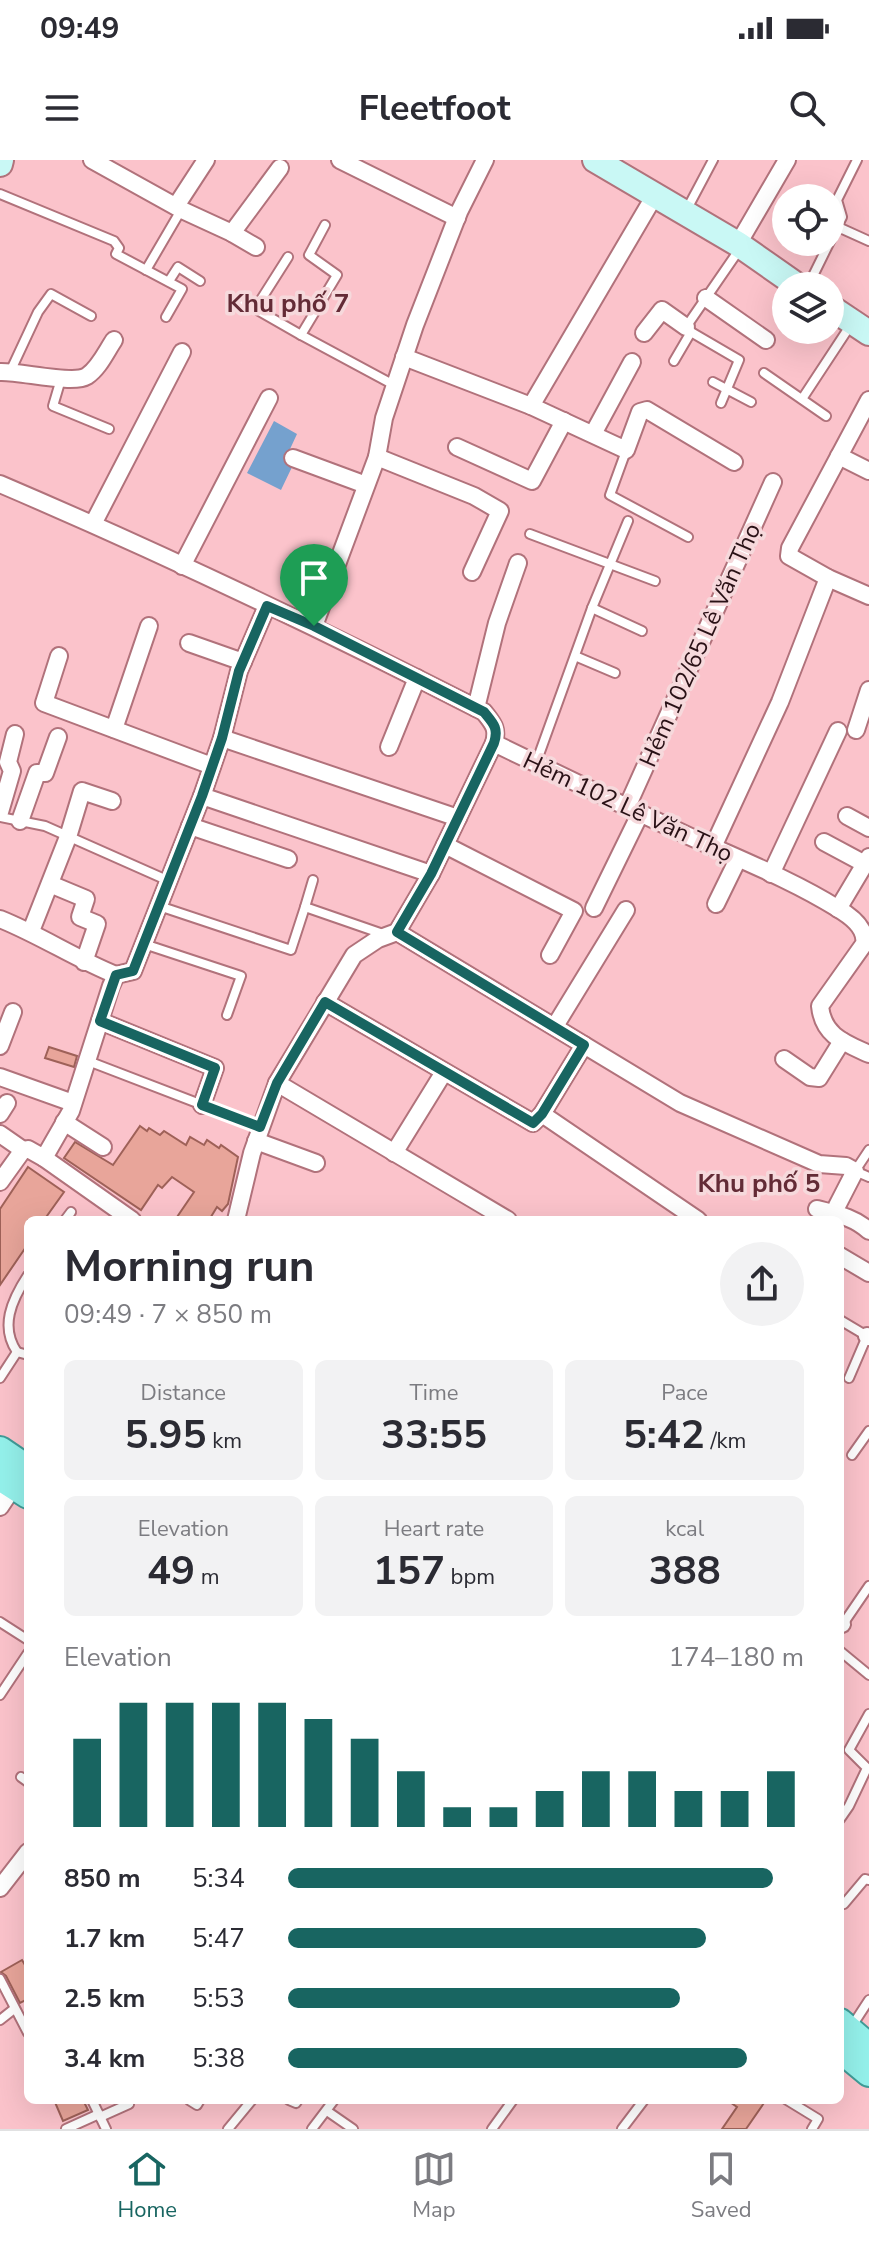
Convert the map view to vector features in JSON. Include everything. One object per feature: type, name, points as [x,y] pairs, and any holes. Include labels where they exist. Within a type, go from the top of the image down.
[{"type":"main road","points":[[0,1450],[14,1487]]},
{"type":"main road","points":[[850,2037],[869,2073]]},
{"type":"street","points":[[92,160],[176,212],[232,233],[256,247]]},
{"type":"street","points":[[176,212],[206,160]]},
{"type":"street","points":[[340,160],[457,218]]},
{"type":"street","points":[[314,626],[377,457],[384,418],[404,357],[457,218],[485,160]]},
{"type":"street","points":[[595,160],[740,245],[778,272]]},
{"type":"street","points":[[740,245],[787,160]]},
{"type":"street","points":[[232,233],[283,163]]},
{"type":"street","points":[[531,406],[655,195]]},
{"type":"street","points":[[706,298],[766,340]]},
{"type":"street","points":[[644,333],[662,310],[689,330]]},
{"type":"street","points":[[844,316],[861,328]]},
{"type":"street","points":[[5,372],[85,378],[95,370],[114,340]]},
{"type":"street","points":[[93,524],[182,352]]},
{"type":"street","points":[[404,357],[531,406],[626,450],[640,412],[647,410],[734,462]]},
{"type":"street","points":[[593,434],[632,362]]},
{"type":"street","points":[[182,566],[269,398]]},
{"type":"street","points":[[869,400],[790,548],[789,556],[869,596]]},
{"type":"street","points":[[457,447],[532,481],[564,421]]},
{"type":"street","points":[[839,456],[869,471]]},
{"type":"street","points":[[377,457],[474,496],[500,511],[472,572]]},
{"type":"street","points":[[293,458],[366,485]]},
{"type":"street","name":"Hẻm 102/65 Lê Văn Thọ","points":[[594,908],[773,482]]},
{"type":"street","points":[[0,484],[314,626],[476,708],[497,623],[518,563]]},
{"type":"street","points":[[713,847],[780,702],[828,578]]},
{"type":"street","points":[[0,919],[31,931],[84,962],[116,975],[133,971],[202,796],[243,662],[267,606]]},
{"type":"street","points":[[114,729],[149,626]]},
{"type":"street","points":[[189,643],[243,662]]},
{"type":"street","points":[[59,656],[44,703],[212,766]]},
{"type":"street","points":[[389,747],[417,678]]},
{"type":"street","points":[[856,730],[869,690]]},
{"type":"street","name":"Hẻm 102 Lê Văn Thọ","points":[[476,708],[493,723],[497,733],[494,743],[771,874],[838,909],[861,928],[866,946],[820,1006],[827,1028],[842,1041]]},
{"type":"street","points":[[771,874],[838,731]]},
{"type":"street","points":[[0,814],[12,771],[8,762],[15,734]]},
{"type":"street","points":[[20,821],[37,773],[45,773],[58,737]]},
{"type":"street","points":[[222,738],[458,818]]},
{"type":"street","points":[[237,1216],[258,1134],[277,1083],[354,955],[392,934],[431,874],[494,743]]},
{"type":"street","points":[[31,931],[68,837],[82,791],[112,801]]},
{"type":"street","points":[[202,796],[431,874]]},
{"type":"street","points":[[847,816],[869,828]]},
{"type":"street","points":[[190,826],[288,859]]},
{"type":"street","points":[[824,842],[867,861],[838,909]]},
{"type":"street","points":[[445,845],[574,911],[550,955]]},
{"type":"street","points":[[716,904],[738,859]]},
{"type":"street","points":[[50,884],[86,899],[80,917],[97,924],[84,962]]},
{"type":"street","points":[[555,1026],[626,910]]},
{"type":"street","points":[[392,934],[555,1026],[680,1103],[819,1164],[846,1166],[862,1174],[837,1206]]},
{"type":"street","points":[[44,1158],[73,1103],[116,975]]},
{"type":"street","points":[[325,1002],[533,1123],[542,1114],[584,1045]]},
{"type":"street","points":[[0,1046],[13,1012]]},
{"type":"street","points":[[100,1021],[215,1068],[202,1105]]},
{"type":"street","points":[[784,1059],[810,1077],[819,1078],[842,1041],[869,1054]]},
{"type":"street","points":[[394,1153],[444,1072]]},
{"type":"street","points":[[0,1077],[73,1103]]},
{"type":"street","points":[[277,1083],[501,1216]]},
{"type":"street","points":[[542,1114],[692,1216]]},
{"type":"street","points":[[64,1122],[103,1147]]},
{"type":"street","points":[[0,1134],[23,1150],[28,1149],[44,1158],[126,1216]]},
{"type":"street","points":[[258,1134],[316,1163]]},
{"type":"street","points":[[2,1176],[23,1150]]},
{"type":"street","points":[[817,1209],[849,1217],[869,1231]]},
{"type":"street","points":[[844,1258],[869,1273]]},
{"type":"street","points":[[0,1888],[24,1857]]},
{"type":"lane","points":[[685,213],[713,160]]},
{"type":"lane","points":[[844,186],[857,160]]},
{"type":"lane","points":[[0,194],[114,241],[119,248],[116,254],[182,289],[166,317]]},
{"type":"lane","points":[[146,270],[176,212]]},
{"type":"lane","points":[[301,335],[337,275],[309,255],[325,225]]},
{"type":"lane","points":[[844,230],[869,241]]},
{"type":"lane","points":[[674,361],[706,298],[740,245]]},
{"type":"lane","points":[[255,309],[288,257]]},
{"type":"lane","points":[[169,281],[178,267],[200,281]]},
{"type":"lane","points":[[5,372],[51,294],[91,316]]},
{"type":"lane","points":[[240,300],[394,385]]},
{"type":"lane","points":[[802,399],[861,328]]},
{"type":"lane","points":[[689,330],[739,360],[721,403]]},
{"type":"lane","points":[[764,373],[826,416]]},
{"type":"lane","points":[[61,378],[53,406],[109,429]]},
{"type":"lane","points":[[713,382],[751,402]]},
{"type":"lane","points":[[626,450],[610,495],[688,537]]},
{"type":"lane","points":[[535,763],[628,521]]},
{"type":"lane","points":[[530,534],[655,581]]},
{"type":"lane","points":[[592,608],[642,631]]},
{"type":"lane","points":[[575,656],[615,673]]},
{"type":"lane","points":[[0,814],[45,826],[169,881]]},
{"type":"lane","points":[[159,906],[291,950],[313,880]]},
{"type":"lane","points":[[305,907],[392,934]]},
{"type":"lane","points":[[143,944],[241,976],[227,1015]]},
{"type":"lane","points":[[88,1061],[202,1105],[258,1134]]},
{"type":"lane","points":[[862,1174],[869,1150]]},
{"type":"lane","points":[[24,1281],[5,1311],[3,1320],[4,1336],[9,1346],[24,1354]]},
{"type":"lane","points":[[844,1322],[868,1337],[849,1378]]},
{"type":"lane","points":[[0,1378],[17,1352]]},
{"type":"lane","points":[[852,1455],[869,1431]]},
{"type":"lane","points":[[844,1621],[869,1586]]},
{"type":"lane","points":[[0,1622],[24,1637]]},
{"type":"lane","points":[[844,1654],[869,1675]]},
{"type":"lane","points":[[0,1695],[24,1659]]},
{"type":"lane","points":[[844,1813],[868,1769],[849,1750],[869,1714]]},
{"type":"lane","points":[[844,1904],[865,1879],[869,1880]]},
{"type":"lane","points":[[0,1979],[24,2026]]},
{"type":"lane","points":[[850,2037],[869,2000]]},
{"type":"lane","points":[[0,2020],[14,2009]]},
{"type":"lane","points":[[94,2104],[106,2129]]},
{"type":"lane","points":[[66,2129],[129,2104]]},
{"type":"lane","points":[[228,2129],[249,2104]]},
{"type":"lane","points":[[312,2129],[331,2104]]},
{"type":"lane","points":[[492,2129],[510,2104]]},
{"type":"lane","points":[[622,2129],[641,2104]]},
{"type":"lane","points":[[794,2104],[818,2119],[812,2129]]},
{"type":"lane","points":[[327,2111],[353,2129]]},
{"type":"water","points":[[274,421],[297,434],[284,462],[292,467],[281,490],[247,473]]},
{"type":"building","points":[[49,1047],[77,1056],[74,1067],[45,1058]]},
{"type":"building","points":[[140,1126],[160,1135],[164,1131],[186,1145],[190,1137],[204,1145],[207,1140],[238,1157],[228,1204],[222,1211],[217,1207],[211,1216],[178,1216],[194,1192],[172,1177],[162,1188],[158,1185],[141,1210],[64,1158],[75,1142],[113,1165]]},
{"type":"building","points":[[28,1167],[64,1192],[47,1216],[24,1216],[24,1250],[0,1285],[0,1209]]},
{"type":"building","points":[[22,1960],[24,2001],[20,2003],[1,1972]]},
{"type":"building","points":[[56,2104],[85,2104],[88,2110],[63,2121]]},
{"type":"building","points":[[733,2104],[763,2104],[746,2129],[722,2129],[737,2107]]},
{"type":"district","name":"Khu phố 7","points":[[288,303]]},
{"type":"district","name":"Khu phố 5","points":[[759,1183]]},
{"type":"route","points":[[267,606],[314,626],[484,712],[493,723],[497,733],[494,743],[431,874],[397,932],[584,1045],[542,1114],[533,1123],[325,1002],[277,1083],[260,1127],[202,1105],[215,1068],[100,1021],[116,975],[133,971],[202,796],[222,738],[239,671],[267,606]]}]
